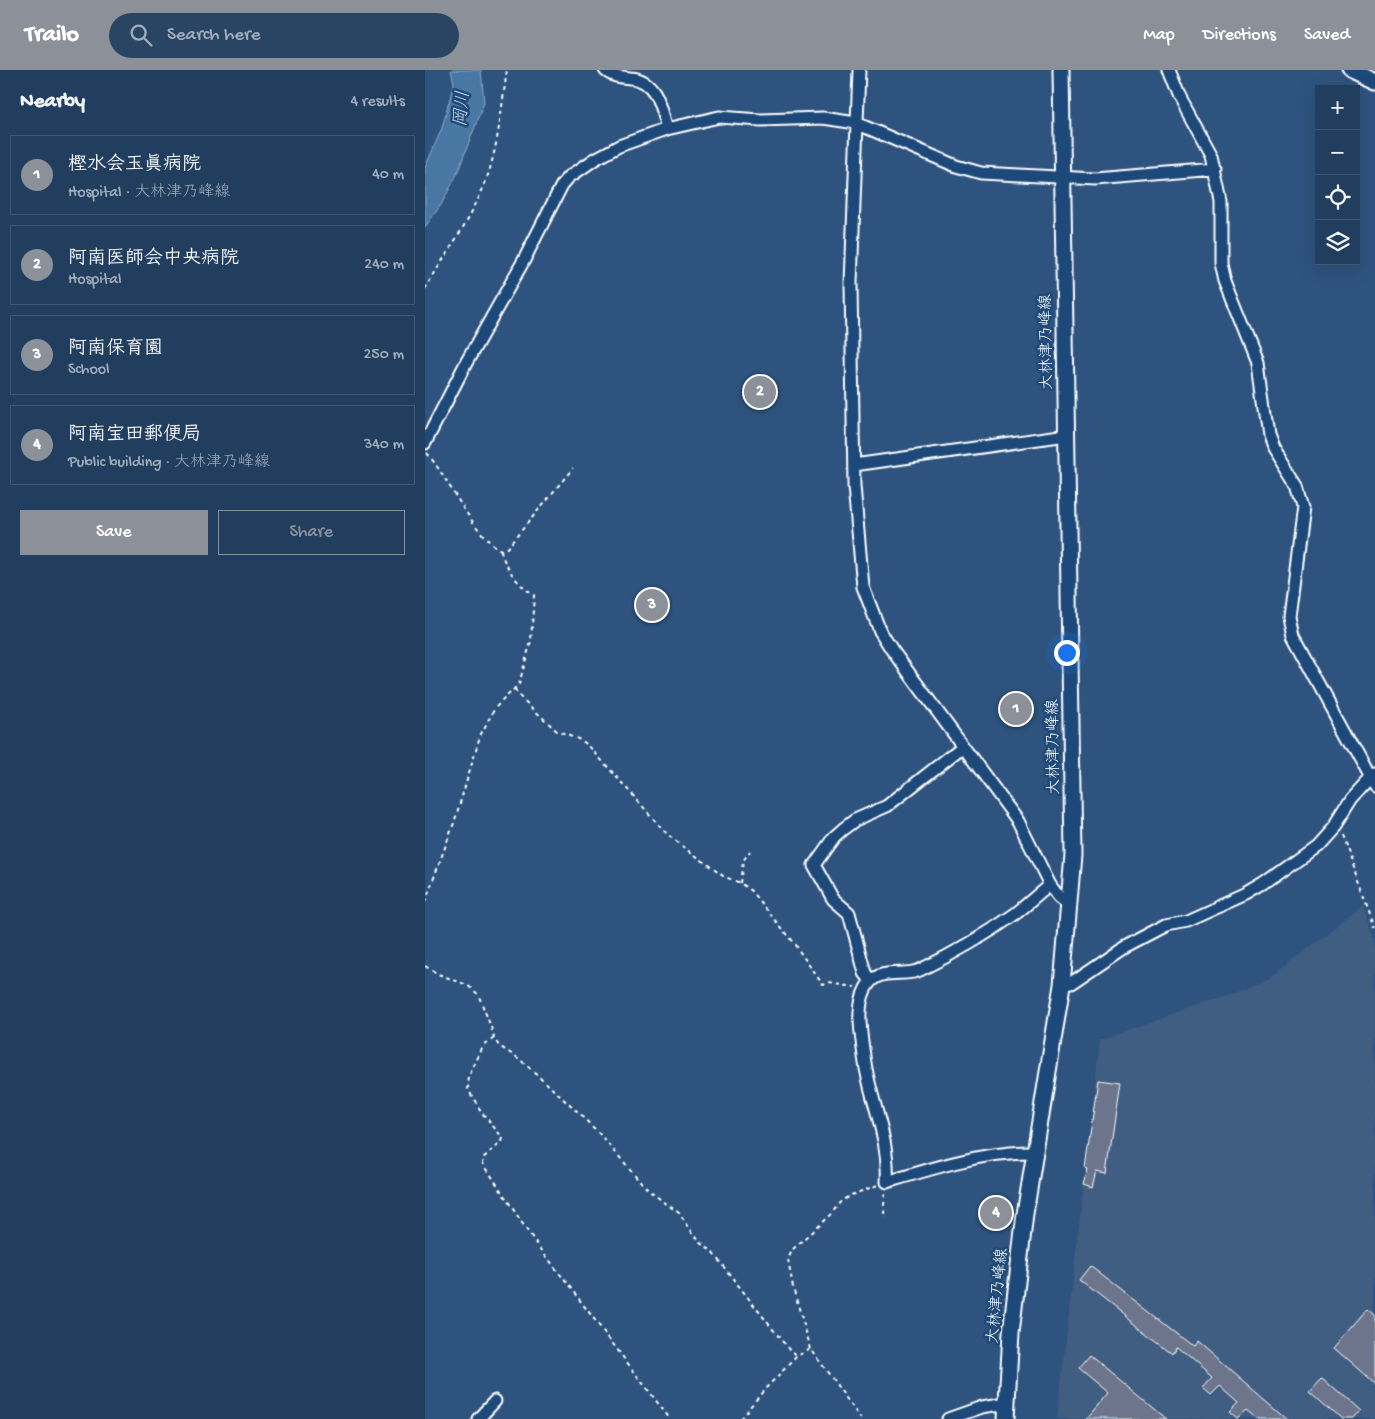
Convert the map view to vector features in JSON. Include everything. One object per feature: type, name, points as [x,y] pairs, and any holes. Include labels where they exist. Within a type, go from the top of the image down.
[{"type":"main road","name":"大林津乃峰線","points":[[1006,1419],[1015,1306],[1035,1152],[1062,985],[1069,905],[1073,791],[1061,70]]},
{"type":"main road","points":[[1349,70],[1375,82]]},
{"type":"street","points":[[605,70],[611,75],[638,78],[649,84],[656,93],[667,129]]},
{"type":"street","points":[[859,70],[851,283],[854,465],[861,543],[860,570],[863,587],[880,631],[962,747],[1018,821],[1051,885],[1059,897],[1069,905]]},
{"type":"street","points":[[1062,985],[1071,983],[1124,947],[1166,925],[1186,921],[1246,894],[1316,846],[1333,827],[1350,800],[1373,779],[1293,635],[1289,616],[1303,507],[1297,486],[1273,448],[1268,435],[1258,363],[1225,281],[1221,263],[1221,202],[1211,155],[1180,98],[1169,70]]},
{"type":"street","points":[[425,443],[564,182],[595,159],[619,146],[667,129],[719,117],[760,120],[823,118],[856,123],[956,166],[981,173],[1095,179],[1215,169]]},
{"type":"street","points":[[854,465],[1067,435]]},
{"type":"street","points":[[871,981],[865,973],[849,913],[833,899],[814,865],[834,837],[843,829],[855,820],[887,806],[962,747]]},
{"type":"street","points":[[1035,1152],[1015,1152],[930,1168],[887,1182],[885,1138],[864,1058],[860,1007],[864,991],[871,981],[893,973],[917,971],[954,953],[1017,913],[1051,885]]},
{"type":"street","points":[[478,1419],[495,1402]]},
{"type":"street","points":[[948,1419],[982,1407],[1007,1403]]},
{"type":"path","points":[[425,289],[469,214],[489,173],[499,125],[507,70]]},
{"type":"path","points":[[425,452],[480,529],[495,547],[501,550],[507,548],[573,468]]},
{"type":"path","points":[[425,902],[454,823],[480,736],[495,708],[519,684],[531,641],[534,595],[527,592],[515,576],[501,550]]},
{"type":"path","points":[[515,689],[518,695],[557,732],[581,740],[589,746],[668,835],[723,876],[740,883],[751,891],[770,913],[823,985],[841,984],[864,991]]},
{"type":"path","points":[[1333,827],[1340,834],[1375,928]]},
{"type":"path","points":[[740,883],[743,861],[750,851]]},
{"type":"path","points":[[425,966],[438,974],[467,985],[478,994],[494,1038],[499,1046],[518,1058],[540,1077],[596,1130],[649,1191],[679,1213],[699,1241],[712,1252],[790,1351],[797,1356]]},
{"type":"path","points":[[494,1038],[483,1046],[468,1082],[468,1089],[482,1113],[503,1138],[502,1142],[483,1158],[483,1163],[529,1232],[670,1419]]},
{"type":"path","points":[[861,1419],[811,1349],[793,1288],[788,1260],[792,1250],[841,1201],[851,1195],[887,1182],[883,1205],[886,1218]]},
{"type":"path","points":[[740,1419],[765,1388],[797,1356],[811,1349]]},
{"type":"shaded area","points":[[1363,906],[1375,940],[1375,1419],[1057,1419],[1100,1039],[1230,995],[1271,977]]},
{"type":"water","name":"岡川","points":[[451,70],[481,70],[484,103],[457,174],[441,205],[425,227],[425,168],[442,128],[454,83]]},
{"type":"building","points":[[1098,1080],[1120,1083],[1107,1173],[1097,1171],[1093,1187],[1084,1184],[1088,1170],[1085,1169]]},
{"type":"building","points":[[1090,1266],[1193,1346],[1197,1341],[1287,1419],[1258,1419],[1248,1411],[1238,1419],[1230,1412],[1239,1403],[1220,1386],[1211,1395],[1203,1388],[1212,1378],[1176,1347],[1172,1353],[1079,1280]]},
{"type":"building","points":[[1368,1309],[1375,1315],[1375,1384],[1334,1348]]},
{"type":"building","points":[[1089,1355],[1166,1419],[1086,1419],[1108,1393],[1078,1368]]},
{"type":"building","points":[[1322,1378],[1359,1411],[1352,1419],[1341,1419],[1310,1391]]},
{"type":"place","name":"阿南医師会中央病院","points":[[760,392]]},
{"type":"place","name":"阿南保育園","points":[[652,605]]},
{"type":"place","name":"樫水会玉眞病院","points":[[1016,709]]},
{"type":"place","name":"阿南宝田郵便局","points":[[996,1213]]}]
